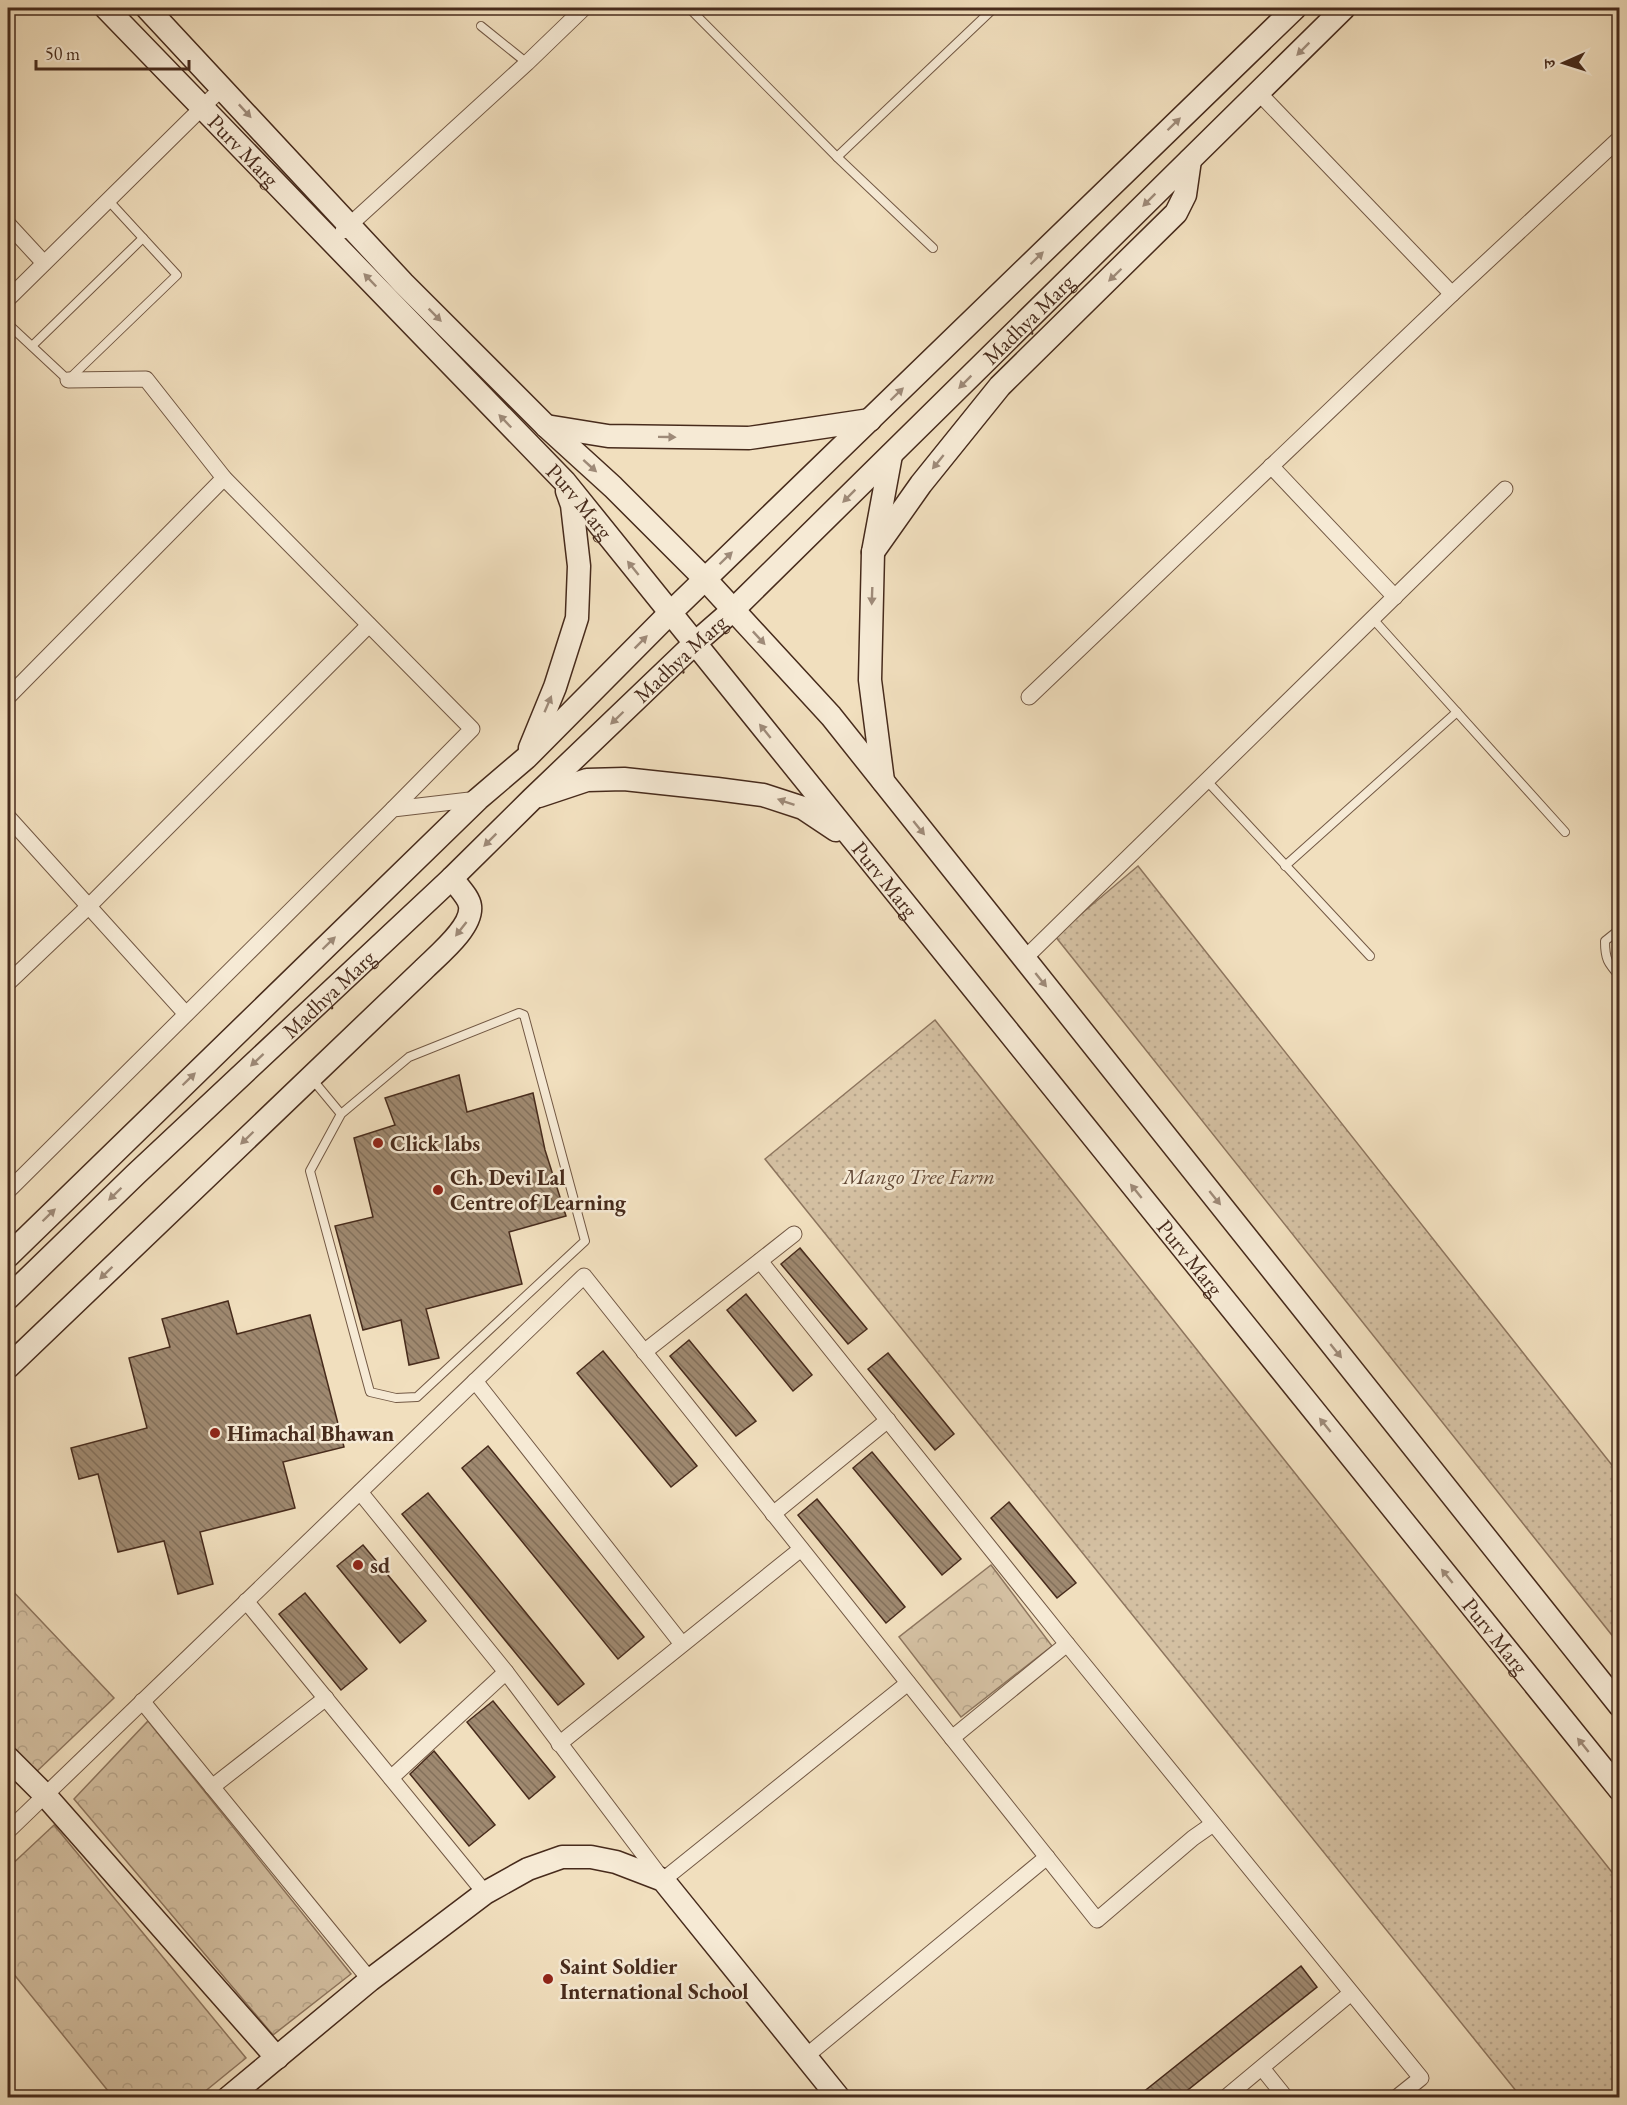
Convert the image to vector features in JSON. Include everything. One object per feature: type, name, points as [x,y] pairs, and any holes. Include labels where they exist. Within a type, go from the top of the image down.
[{"type":"main road","name":"Purv Marg","points":[[106,8],[565,482],[669,614],[1620,1790]]},
{"type":"main road","name":"Purv Marg","points":[[147,8],[403,283],[546,426],[613,487],[705,579],[831,716],[1620,1706]]},
{"type":"main road","name":"Madhya Marg","points":[[8,1256],[478,799],[526,758],[669,614],[1295,8]]},
{"type":"main road","name":"Madhya Marg","points":[[8,1298],[136,1174],[452,878],[532,798],[694,644],[734,610],[1344,8]]},
{"type":"main road","points":[[873,552],[921,484],[1000,386],[1176,213],[1185,195],[1190,160]]},
{"type":"main road","points":[[546,426],[608,436],[749,438],[870,420]]},
{"type":"main road","points":[[883,782],[870,680],[873,552],[891,455]]},
{"type":"main road","points":[[526,758],[555,687],[578,618],[579,566],[572,505],[565,482]]},
{"type":"main road","points":[[532,798],[587,780],[615,780],[764,795],[803,808],[855,842]]},
{"type":"main road","points":[[8,1368],[424,969],[466,925],[469,902],[452,878]]},
{"type":"main road","points":[[8,1758],[45,1795],[277,2058]]},
{"type":"main road","points":[[228,2097],[370,1980],[485,1893],[528,1869],[562,1857],[591,1857],[616,1862],[663,1880],[839,2097]]},
{"type":"street","points":[[333,241],[584,8]]},
{"type":"street","points":[[8,299],[223,87]]},
{"type":"street","points":[[1258,92],[1452,294]]},
{"type":"street","points":[[1029,697],[1452,294],[1620,138]]},
{"type":"street","points":[[8,224],[44,263]]},
{"type":"street","points":[[8,1191],[472,729],[224,478],[146,379],[68,380]]},
{"type":"street","points":[[1271,466],[1395,597]]},
{"type":"street","points":[[8,697],[224,478]]},
{"type":"street","points":[[1024,959],[1505,489]]},
{"type":"street","points":[[8,983],[369,625]]},
{"type":"street","points":[[393,809],[478,799]]},
{"type":"street","points":[[8,816],[186,1014]]},
{"type":"street","points":[[644,1352],[794,1234]]},
{"type":"street","points":[[760,1261],[1067,1644],[1421,2078],[1396,2097]]},
{"type":"street","points":[[8,1831],[584,1276],[1097,1920],[1192,1838],[1213,1824]]},
{"type":"street","points":[[475,1381],[682,1644]]},
{"type":"street","points":[[773,1514],[888,1420]]},
{"type":"street","points":[[360,1492],[506,1672],[663,1880],[908,1683]]},
{"type":"street","points":[[559,1744],[801,1549]]},
{"type":"street","points":[[246,1601],[485,1893]]},
{"type":"street","points":[[952,1738],[1067,1644]]},
{"type":"street","points":[[391,1778],[506,1672]]},
{"type":"street","points":[[212,1787],[326,1698]]},
{"type":"street","points":[[142,1701],[370,1980]]},
{"type":"street","points":[[805,2057],[1047,1857]]},
{"type":"street","points":[[1225,2097],[1351,1993]]},
{"type":"street","points":[[1262,2068],[1286,2097]]},
{"type":"lane","points":[[689,8],[837,157],[933,248]]},
{"type":"lane","points":[[837,157],[994,8]]},
{"type":"lane","points":[[481,26],[527,63]]},
{"type":"lane","points":[[8,324],[68,380],[177,275],[108,200]]},
{"type":"lane","points":[[32,346],[143,238]]},
{"type":"lane","points":[[1373,619],[1565,832]]},
{"type":"lane","points":[[1286,866],[1456,712]]},
{"type":"lane","points":[[1207,781],[1370,956]]},
{"type":"lane","points":[[1620,929],[1605,940],[1606,960],[1620,977]]},
{"type":"lane","points":[[519,1013],[524,1015],[585,1241],[417,1397],[396,1398],[370,1392],[310,1171],[341,1114],[409,1057],[519,1013]]},
{"type":"lane","points":[[311,1077],[341,1114]]},
{"type":"green space","points":[[1138,866],[1619,1474],[1619,1644],[1055,936]]},
{"type":"green space","name":"Mango Tree Farm","points":[[935,1020],[1619,1881],[1619,2097],[1521,2097],[765,1159]]},
{"type":"green space","points":[[991,1565],[1052,1646],[961,1717],[899,1637]]},
{"type":"green space","points":[[8,1586],[114,1698],[34,1774],[8,1746]]},
{"type":"green space","points":[[148,1721],[351,1974],[273,2035],[74,1799]]},
{"type":"green space","points":[[54,1825],[246,2058],[198,2097],[113,2097],[8,1967],[8,1868]]},
{"type":"building","points":[[459,1075],[467,1112],[533,1093],[545,1150],[566,1216],[509,1232],[522,1284],[426,1309],[439,1358],[409,1365],[401,1320],[363,1330],[335,1226],[373,1217],[354,1138],[395,1125],[385,1098]]},
{"type":"building","points":[[800,1248],[867,1329],[848,1344],[781,1264]]},
{"type":"building","points":[[746,1294],[812,1375],[793,1391],[727,1310]]},
{"type":"building","points":[[228,1301],[237,1334],[310,1315],[344,1447],[283,1462],[295,1508],[200,1532],[213,1584],[178,1594],[164,1541],[118,1552],[98,1474],[79,1479],[71,1448],[147,1428],[129,1358],[170,1347],[162,1319]]},
{"type":"building","points":[[689,1340],[756,1421],[736,1436],[670,1356]]},
{"type":"building","points":[[603,1351],[697,1466],[671,1487],[577,1373]]},
{"type":"building","points":[[888,1353],[954,1434],[935,1450],[868,1369]]},
{"type":"building","points":[[488,1446],[644,1637],[618,1659],[462,1468]]},
{"type":"building","points":[[872,1452],[961,1559],[942,1575],[853,1468]]},
{"type":"building","points":[[428,1493],[584,1684],[558,1705],[402,1514]]},
{"type":"building","points":[[817,1499],[905,1607],[886,1623],[798,1515]]},
{"type":"building","points":[[1009,1502],[1076,1583],[1057,1598],[991,1518]]},
{"type":"building","points":[[363,1545],[426,1621],[400,1643],[337,1566]]},
{"type":"building","points":[[305,1593],[367,1669],[341,1690],[279,1614]]},
{"type":"building","points":[[493,1701],[555,1777],[529,1799],[467,1722]]},
{"type":"building","points":[[434,1751],[495,1825],[469,1846],[410,1774]]},
{"type":"building","points":[[1301,1966],[1317,1987],[1179,2097],[1137,2097]]},
{"type":"place","name":"Click labs","points":[[378,1143]]},
{"type":"place","name":"Ch. Devi Lal Centre of Learning","points":[[438,1190]]},
{"type":"place","name":"Himachal Bhawan","points":[[215,1433]]},
{"type":"place","name":"sd","points":[[358,1565]]},
{"type":"place","name":"Saint Soldier International School","points":[[548,1979]]}]
